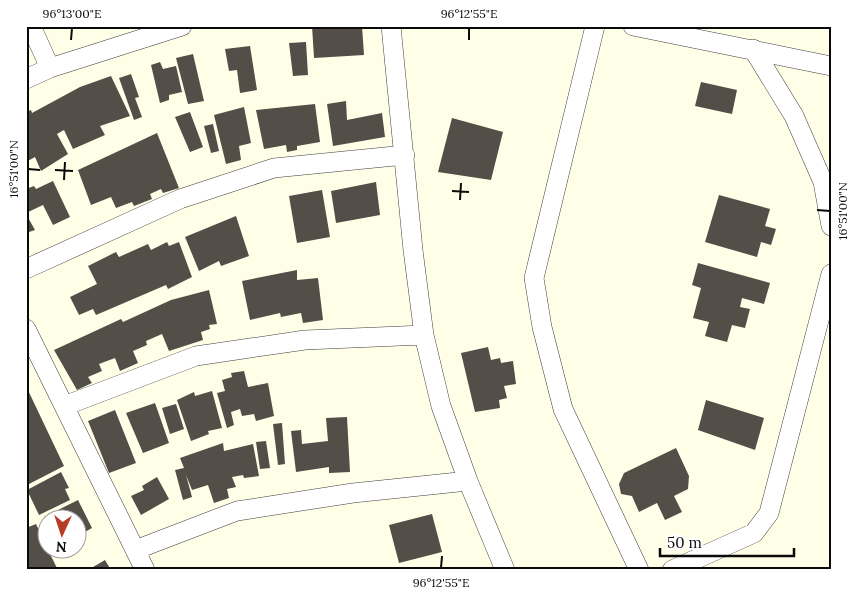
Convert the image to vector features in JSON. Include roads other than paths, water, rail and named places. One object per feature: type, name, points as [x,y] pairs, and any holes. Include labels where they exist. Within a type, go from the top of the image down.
[{"type":"street","points":[[32,26],[50,68]]},
{"type":"street","points":[[26,79],[50,68],[182,26]]},
{"type":"street","points":[[391,26],[413,250],[424,335],[441,406],[468,481],[505,570]]},
{"type":"street","points":[[595,26],[534,278],[542,327],[563,409],[639,570]]},
{"type":"street","points":[[632,26],[831,66]]},
{"type":"street","points":[[753,50],[794,116],[823,182],[831,226]]},
{"type":"street","points":[[26,269],[180,199],[274,168],[405,155]]},
{"type":"street","points":[[672,570],[754,533],[768,513],[831,274]]},
{"type":"street","points":[[26,329],[145,570]]},
{"type":"street","points":[[64,406],[196,356],[305,340],[424,335]]},
{"type":"street","points":[[136,550],[237,511],[353,493],[468,481]]}]
